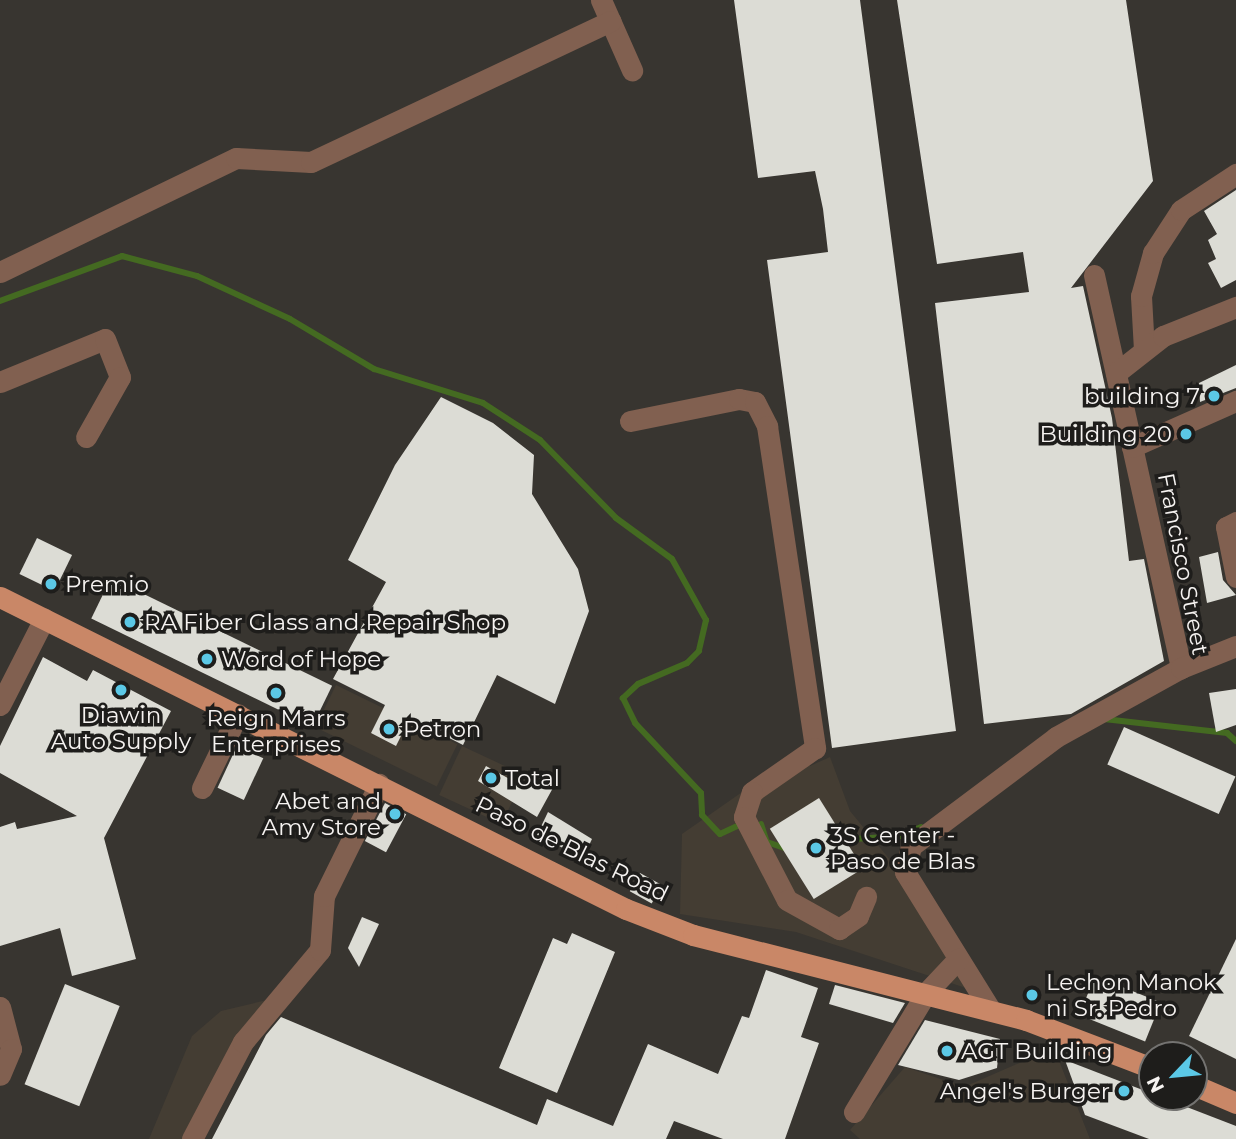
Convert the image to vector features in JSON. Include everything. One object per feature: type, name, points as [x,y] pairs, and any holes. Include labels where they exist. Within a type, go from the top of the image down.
[{"type":"main road","name":"Paso de Blas Road","points":[[0,597],[238,713],[626,909],[693,935],[990,1009],[1138,1063]]},
{"type":"main road","points":[[1208,1091],[1236,1103]]},
{"type":"street","points":[[601,0],[632,70]]},
{"type":"street","points":[[0,272],[236,158],[311,162],[610,21]]},
{"type":"street","points":[[1144,350],[1140,296],[1153,253],[1181,210],[1236,174]]},
{"type":"street","name":"Francisco Street","points":[[990,1009],[905,872],[904,860],[911,846],[983,798],[1056,737],[1181,668],[1094,275]]},
{"type":"street","points":[[1116,373],[1163,336],[1236,307]]},
{"type":"street","points":[[0,382],[105,339],[120,377],[86,437]]},
{"type":"street","points":[[630,421],[739,399],[755,402],[761,414],[815,748],[752,792],[744,817],[787,900],[839,929],[858,916],[866,897]]},
{"type":"street","points":[[1132,447],[1236,401]]},
{"type":"street","points":[[1236,522],[1226,527],[1236,577]]},
{"type":"street","points":[[0,705],[44,619]]},
{"type":"street","points":[[1181,668],[1236,646]]},
{"type":"street","points":[[202,788],[238,713]]},
{"type":"street","points":[[192,1139],[243,1042],[320,950],[324,896],[379,784]]},
{"type":"street","points":[[854,1112],[926,993],[958,959]]},
{"type":"street","points":[[0,1007],[11,1049],[0,1074]]},
{"type":"shaded area","points":[[336,685],[457,744],[437,786],[315,727]]},
{"type":"shaded area","points":[[462,746],[525,775],[502,824],[439,795]]},
{"type":"shaded area","points":[[805,748],[810,766],[830,757],[850,811],[900,872],[966,988],[796,932],[680,914],[682,834]]},
{"type":"shaded area","points":[[267,1000],[276,1004],[204,1139],[149,1139],[192,1036],[221,1011]]},
{"type":"shaded area","points":[[1054,1048],[1090,1139],[860,1139],[850,1130],[905,1067],[964,1087]]},
{"type":"building","points":[[734,0],[860,0],[956,731],[832,748],[767,260],[828,252],[823,209],[815,171],[758,178]]},
{"type":"building","points":[[897,0],[1126,0],[1153,181],[1071,288],[1083,286],[1112,418],[1129,561],[1144,559],[1164,661],[1071,714],[984,724],[935,303],[1029,292],[1023,252],[937,264]]},
{"type":"building","points":[[1236,190],[1236,280],[1221,288],[1208,263],[1216,259],[1208,240],[1217,234],[1204,211]]},
{"type":"building","name":"building 7","points":[[1236,365],[1236,388],[1200,402],[1199,383]]},
{"type":"building","points":[[441,397],[493,423],[534,455],[532,494],[578,569],[589,611],[555,704],[497,675],[463,745],[410,718],[396,746],[371,733],[385,705],[333,679],[386,582],[348,560],[395,465]]},
{"type":"building","points":[[37,538],[72,555],[55,591],[19,574]]},
{"type":"building","points":[[1218,552],[1223,580],[1236,595],[1207,603],[1199,557]]},
{"type":"building","points":[[111,578],[332,686],[312,726],[91,618]]},
{"type":"building","points":[[43,657],[87,681],[93,670],[171,711],[104,838],[136,959],[72,976],[60,928],[0,946],[0,827],[15,822],[17,829],[77,816],[0,773],[0,746]]},
{"type":"building","points":[[1236,689],[1236,725],[1216,732],[1209,693]]},
{"type":"building","points":[[1124,727],[1235,777],[1219,814],[1107,764]]},
{"type":"building","points":[[237,746],[263,758],[244,800],[218,788]]},
{"type":"building","points":[[486,766],[526,788],[532,774],[554,786],[537,817],[478,781]]},
{"type":"building","name":"3S Center - Paso de Blas","points":[[819,798],[863,868],[814,899],[770,829]]},
{"type":"building","points":[[385,803],[406,814],[386,852],[365,841]]},
{"type":"building","points":[[548,812],[592,839],[583,858],[537,835]]},
{"type":"building","points":[[640,873],[662,885],[652,903],[630,891]]},
{"type":"building","points":[[362,917],[379,924],[359,967],[348,948]]},
{"type":"building","points":[[572,933],[615,952],[557,1093],[499,1068],[553,938],[567,944]]},
{"type":"building","points":[[1236,939],[1236,1059],[1208,1045],[1208,1041],[1199,1041],[1189,1036]]},
{"type":"building","points":[[766,970],[818,988],[801,1037],[819,1043],[785,1139],[723,1139],[674,1121],[666,1139],[212,1139],[266,1035],[281,1017],[537,1125],[547,1099],[613,1126],[648,1044],[718,1074],[742,1016],[749,1018]]},
{"type":"building","points":[[1095,976],[1161,1003],[1144,1041],[1079,1015]]},
{"type":"building","points":[[65,984],[120,1006],[79,1106],[25,1084]]},
{"type":"building","points":[[835,985],[905,1003],[893,1023],[829,1004]]},
{"type":"building","name":"AGT Building","points":[[925,1020],[1000,1039],[997,1068],[959,1080],[898,1065]]},
{"type":"building","points":[[1065,1060],[1138,1088],[1138,1111],[1197,1111],[1236,1126],[1236,1139],[1149,1139],[1085,1115]]},
{"type":"waterway","points":[[0,301],[122,256],[197,276],[290,319],[374,369],[483,403],[540,440],[616,518],[672,559],[706,620],[699,651],[687,663],[638,684],[623,698],[635,723],[701,793],[702,815],[720,834],[737,826]]},
{"type":"waterway","points":[[1104,719],[1227,733],[1236,741]]},
{"type":"waterway","points":[[761,824],[767,842],[787,849]]},
{"type":"waterway","points":[[839,840],[901,836],[921,827]]},
{"type":"place","name":"building 7","points":[[1214,396]]},
{"type":"place","name":"Building 20","points":[[1186,434]]},
{"type":"place","name":"Premio","points":[[51,584]]},
{"type":"place","name":"RA Fiber Glass and Repair Shop","points":[[130,622]]},
{"type":"place","name":"Word of Hope","points":[[207,659]]},
{"type":"place","name":"Diawin Auto Supply","points":[[121,690]]},
{"type":"place","name":"Reign Marrs Enterprises","points":[[276,693]]},
{"type":"place","name":"Petron","points":[[389,729]]},
{"type":"place","name":"Total","points":[[491,778]]},
{"type":"place","name":"Abet and Amy Store","points":[[395,814]]},
{"type":"place","name":"3S Center - Paso de Blas","points":[[816,848]]},
{"type":"place","name":"Lechon Manok ni Sr. Pedro","points":[[1032,995]]},
{"type":"place","name":"AGT Building","points":[[947,1051]]},
{"type":"place","name":"Angel's Burger","points":[[1124,1091]]}]
